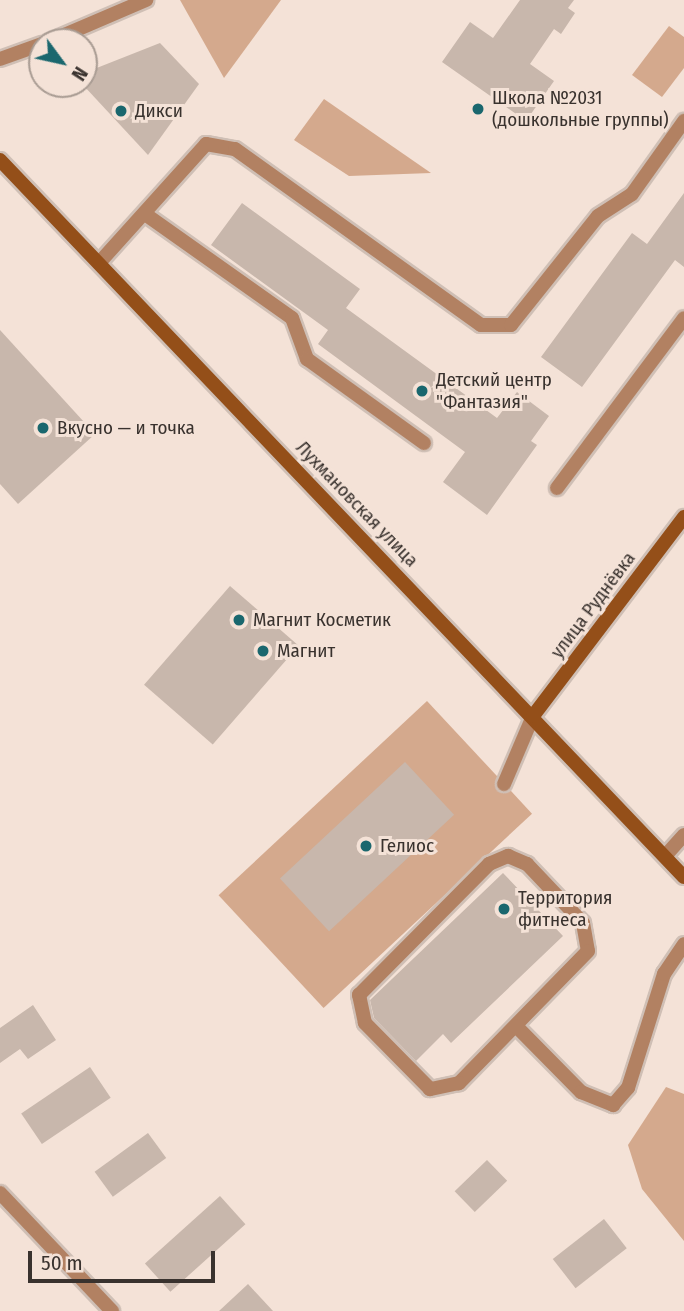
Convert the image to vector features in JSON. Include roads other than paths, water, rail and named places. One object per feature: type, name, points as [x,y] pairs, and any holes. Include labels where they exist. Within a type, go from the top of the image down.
[{"type":"street","points":[[81,28],[146,0]]},
{"type":"street","points":[[0,59],[28,49]]},
{"type":"street","points":[[99,263],[206,144],[235,149],[481,325],[511,325],[598,216],[632,194],[684,121]]},
{"type":"street","name":"Лухмановская улица","points":[[0,160],[666,855],[684,877]]},
{"type":"street","points":[[145,214],[292,318],[307,359],[424,443]]},
{"type":"street","points":[[557,488],[684,318]]},
{"type":"street","name":"улица Руднёвка","points":[[533,716],[684,517]]},
{"type":"street","points":[[504,784],[533,716]]},
{"type":"street","points":[[666,855],[684,835]]},
{"type":"street","points":[[508,856],[527,864],[583,923],[590,942],[582,960],[516,1026],[459,1083],[440,1091],[422,1083],[365,1023],[357,1004],[365,986],[489,864],[508,856]]},
{"type":"street","points":[[516,1026],[581,1093],[613,1105],[628,1088],[664,974],[684,944]]},
{"type":"street","points":[[0,1193],[112,1311]]},
{"type":"place","name":"Школа №2031 (дошкольные группы)","points":[[478,109]]},
{"type":"place","name":"Дикси","points":[[121,111]]},
{"type":"place","name":"Детский центр \"Фантазия\"","points":[[422,391]]},
{"type":"place","name":"Вкусно — и точка","points":[[43,428]]},
{"type":"place","name":"Магнит Косметик","points":[[239,620]]},
{"type":"place","name":"Магнит","points":[[263,651]]},
{"type":"place","name":"Гелиос","points":[[366,846]]},
{"type":"place","name":"Территория фитнеса","points":[[504,909]]}]
